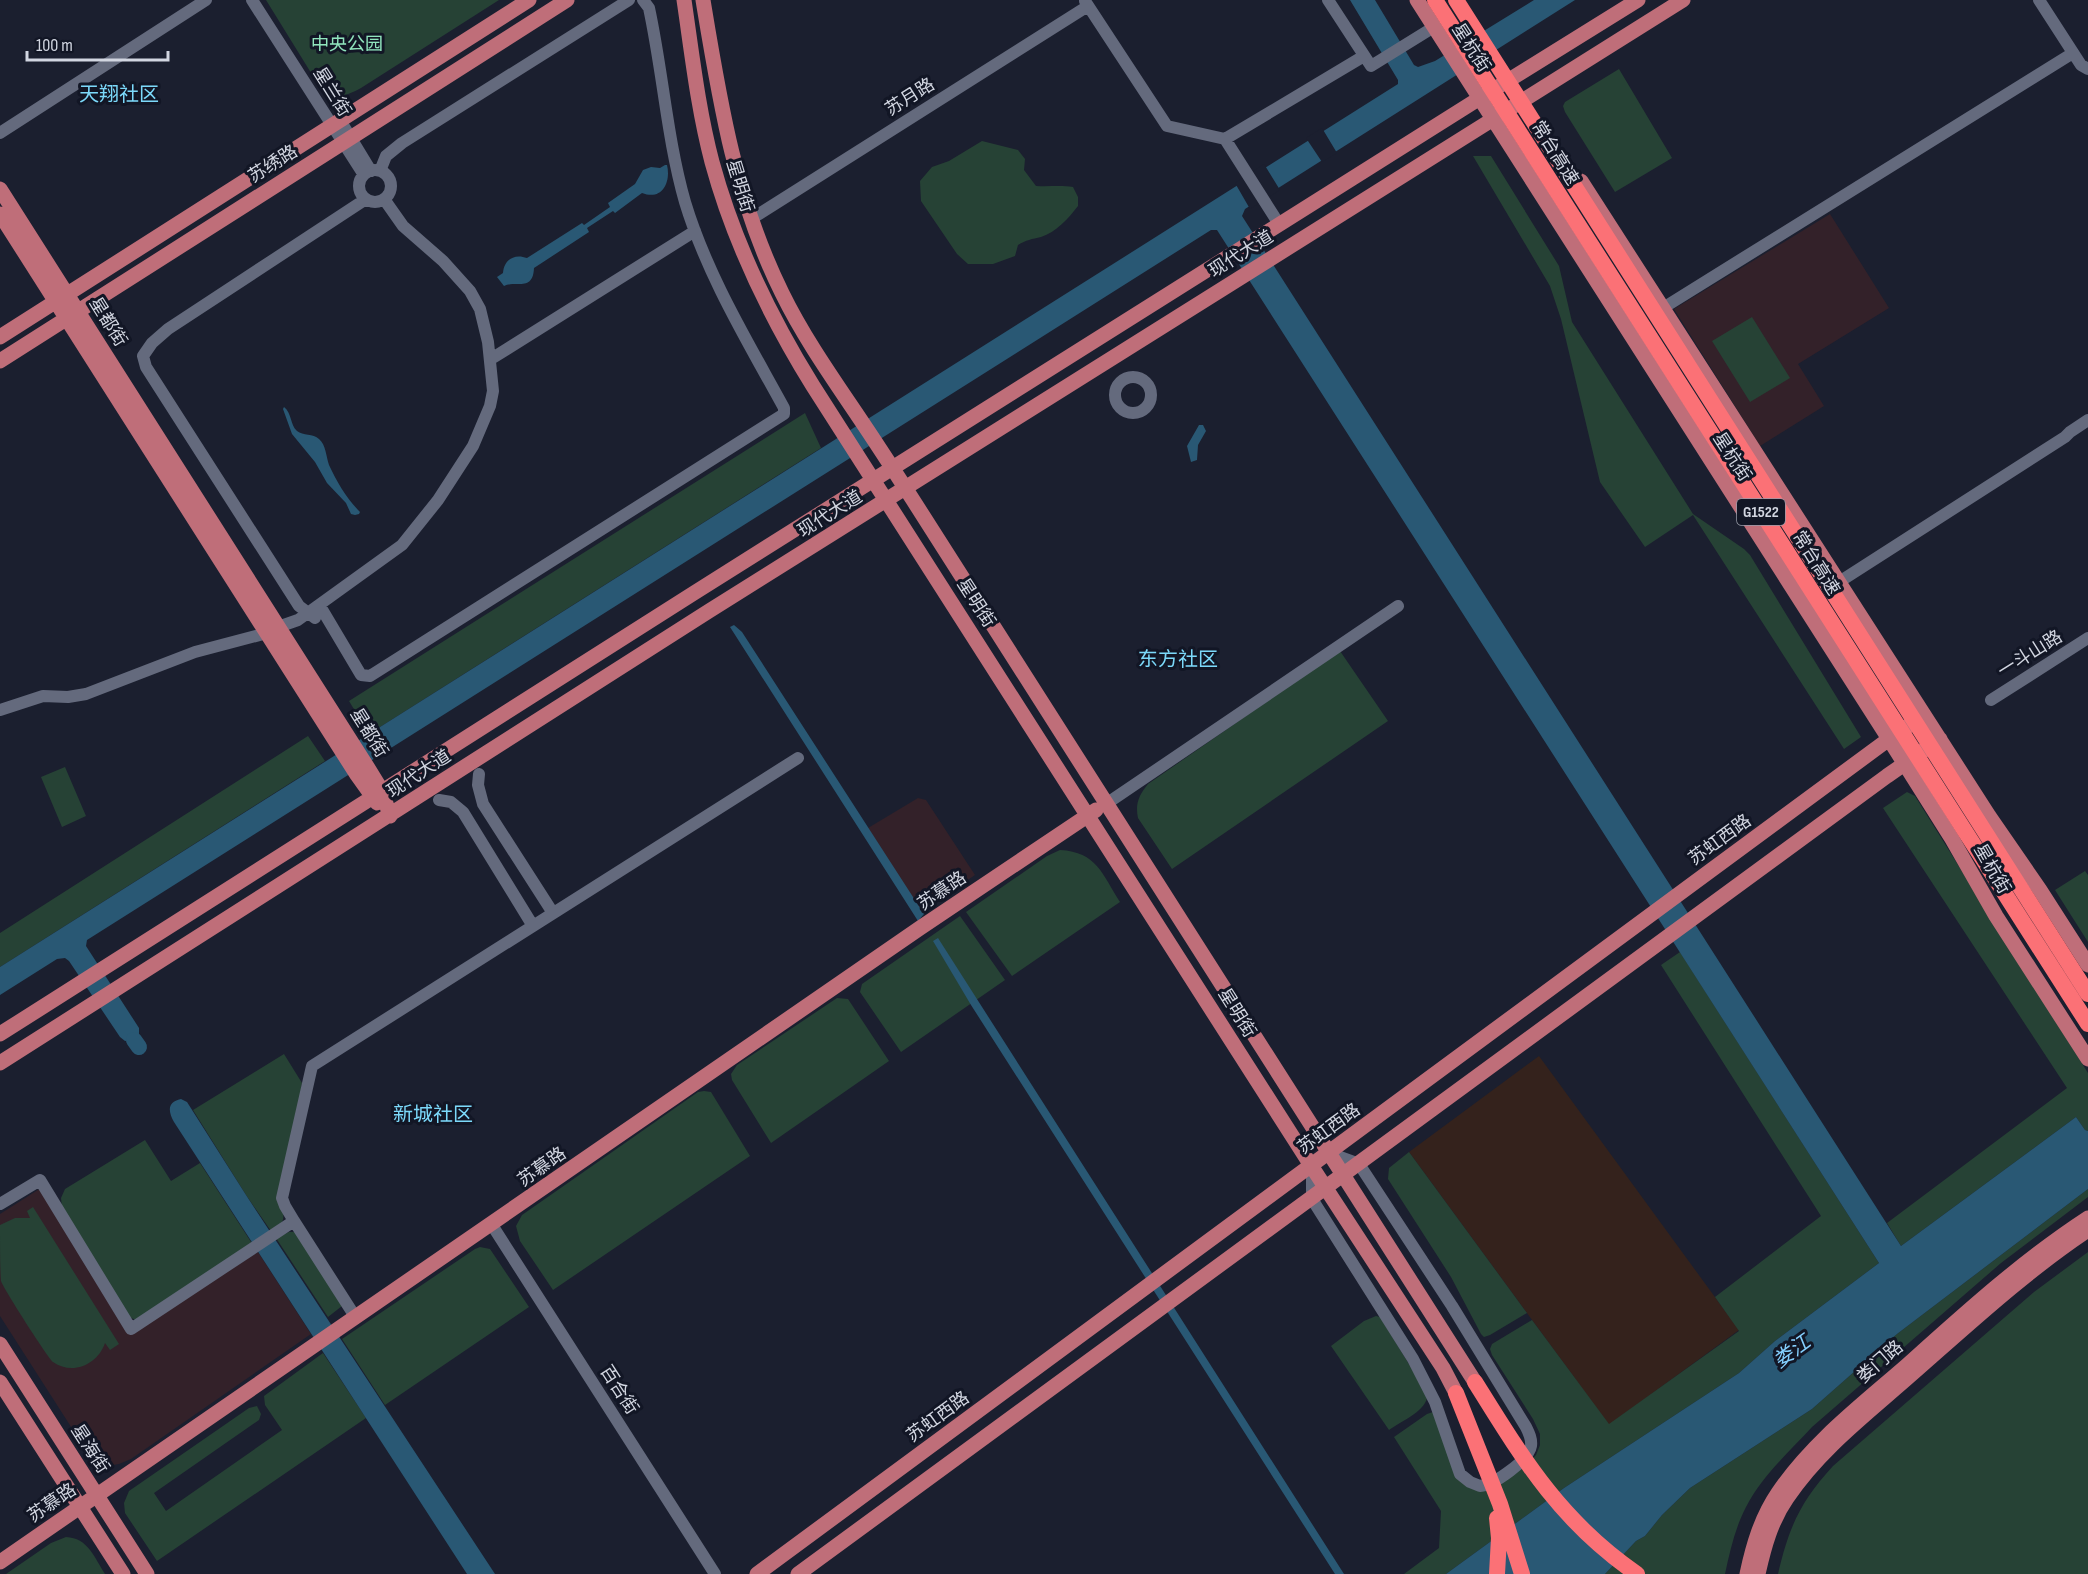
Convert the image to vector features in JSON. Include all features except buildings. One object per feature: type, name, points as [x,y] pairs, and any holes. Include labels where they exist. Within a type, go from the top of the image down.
[{"type":"highway","name":"常台高速","points":[[1435,0],[2088,1024]]},
{"type":"highway","name":"常台高速","points":[[1456,0],[2088,994]]},
{"type":"highway","points":[[1475,1382],[1516,1448],[1547,1491],[1597,1544],[1637,1574]]},
{"type":"highway","points":[[1456,1393],[1500,1504],[1522,1574]]},
{"type":"highway","points":[[1484,1461],[1498,1524],[1497,1574]]},
{"type":"main road","name":"苏绣路","points":[[0,337],[529,0]]},
{"type":"main road","name":"苏绣路","points":[[0,361],[567,0]]},
{"type":"main road","name":"星明街","points":[[684,0],[705,132],[732,226],[777,327],[1311,1167],[1443,1368],[1456,1393]]},
{"type":"main road","name":"星明街","points":[[703,0],[731,156],[751,219],[788,304],[831,376],[1475,1382]]},
{"type":"main road","name":"星杭街","points":[[1417,0],[1889,739],[1952,840],[1999,922],[2088,1059]]},
{"type":"main road","name":"星杭街","points":[[1465,0],[1924,716],[2088,965]]},
{"type":"main road","name":"现代大道","points":[[0,1034],[1231,254],[1638,0]]},
{"type":"main road","name":"现代大道","points":[[0,1063],[709,611],[906,490],[1683,0]]},
{"type":"main road","name":"星都街","points":[[0,189],[61,297]]},
{"type":"main road","name":"星都街","points":[[0,214],[73,315],[390,816]]},
{"type":"main road","name":"苏虹西路","points":[[757,1574],[1889,739],[1924,716]]},
{"type":"main road","points":[[798,1574],[1904,763],[1940,740]]},
{"type":"main road","name":"苏慕路","points":[[0,1562],[930,922],[1106,804]]},
{"type":"main road","name":"娄门路","points":[[1747,1574],[1758,1531],[1767,1510],[1784,1484],[1819,1443],[2004,1280],[2088,1218]]},
{"type":"main road","name":"娄门路","points":[[1758,1574],[1768,1535],[1781,1507],[1826,1450],[2002,1295],[2088,1230]]},
{"type":"main road","name":"星海街","points":[[0,1344],[147,1574]]},
{"type":"main road","points":[[0,1382],[123,1574]]},
{"type":"street","points":[[0,133],[206,0]]},
{"type":"street","name":"星兰街","points":[[252,0],[347,141],[372,172]]},
{"type":"street","points":[[372,172],[387,176],[391,184],[390,192],[384,199],[377,201],[366,199],[360,188],[360,181],[402,143],[629,0]]},
{"type":"street","points":[[320,606],[361,675],[370,676],[784,414],[784,408],[725,298],[695,231],[675,163],[650,13],[643,0]]},
{"type":"street","points":[[1328,0],[1371,66],[1434,27]]},
{"type":"street","points":[[2039,0],[2080,64],[2088,69]]},
{"type":"street","points":[[1087,3],[1167,126],[1226,140],[1279,224]]},
{"type":"street","name":"苏月路","points":[[751,219],[1087,3]]},
{"type":"street","points":[[1662,308],[2073,53]]},
{"type":"street","points":[[1226,140],[1364,56]]},
{"type":"street","points":[[327,618],[314,618],[299,606],[152,376],[143,356],[158,336],[175,324],[366,199]]},
{"type":"street","points":[[0,710],[43,696],[68,697],[86,694],[195,651],[272,630],[298,620],[402,544],[420,524],[455,476],[473,446],[490,406],[493,391],[491,359],[482,315],[470,291],[442,261],[403,226],[384,199]]},
{"type":"street","points":[[491,359],[695,231]]},
{"type":"street","points":[[1132,363],[1137,377]]},
{"type":"street","points":[[1137,377],[1147,383],[1151,394],[1148,405],[1144,410],[1138,412],[1126,411],[1117,403],[1116,392],[1121,382],[1137,377]]},
{"type":"street","points":[[1106,380],[1116,392]]},
{"type":"street","points":[[1839,582],[2088,420]]},
{"type":"street","points":[[1106,804],[1398,606]]},
{"type":"street","name":"一斗山路","points":[[1991,700],[2088,638]]},
{"type":"street","points":[[356,1318],[285,1206],[282,1193],[312,1066],[798,758]]},
{"type":"street","points":[[479,774],[478,785],[483,804],[553,914]]},
{"type":"street","points":[[439,800],[451,802],[463,812],[533,926]]},
{"type":"street","points":[[1311,1167],[1312,1198],[1413,1359],[1435,1402],[1460,1474],[1480,1486],[1497,1480],[1528,1454],[1531,1445],[1529,1433],[1452,1306],[1359,1164],[1329,1154]]},
{"type":"street","points":[[0,1204],[40,1180],[131,1329],[294,1221]]},
{"type":"street","name":"百合街","points":[[492,1225],[715,1574]]},
{"type":"shaded area","points":[[1830,214],[1889,308],[1798,364],[1824,406],[1760,446],[1674,309]]},
{"type":"shaded area","points":[[918,798],[926,800],[975,875],[921,912],[868,828]]},
{"type":"shaded area","points":[[1539,1056],[1739,1330],[1609,1425],[1409,1152]]},
{"type":"shaded area","points":[[41,1188],[130,1334],[258,1252],[311,1334],[131,1459],[108,1466],[91,1458],[0,1316],[0,1214]]},
{"type":"green space","name":"中央公园","points":[[266,0],[499,0],[361,88],[345,95],[335,96],[321,89]]},
{"type":"green space","points":[[1619,69],[1672,158],[1615,192],[1563,106],[1565,102]]},
{"type":"green space","points":[[982,141],[1018,150],[1025,159],[1024,170],[1036,186],[1073,187],[1078,197],[1078,206],[1052,232],[1018,245],[1015,256],[993,264],[968,264],[957,254],[921,201],[920,181],[932,167],[949,161]]},
{"type":"green space","points":[[1473,156],[1491,156],[1559,266],[1572,322],[1693,514],[1750,555],[1861,737],[1844,749],[1693,515],[1645,547],[1600,482],[1561,319],[1550,286]]},
{"type":"green space","points":[[1752,317],[1790,378],[1750,402],[1712,341]]},
{"type":"green space","points":[[805,413],[821,448],[369,734],[349,701]]},
{"type":"green space","points":[[1340,651],[1388,721],[1172,869],[1138,818],[1137,804],[1148,784]]},
{"type":"green space","points":[[308,736],[325,761],[0,967],[0,933]]},
{"type":"green space","points":[[65,767],[86,816],[62,827],[41,777]]},
{"type":"green space","points":[[1907,792],[1915,796],[2088,1073],[2088,1131],[2076,1117],[1901,1246],[1887,1223],[2067,1088],[1883,808]]},
{"type":"green space","points":[[1060,850],[1082,855],[1097,866],[1120,902],[1012,976],[966,912],[1047,856]]},
{"type":"green space","points":[[2085,871],[2088,875],[2088,942],[2055,890]]},
{"type":"green space","points":[[960,916],[1005,980],[901,1052],[860,992],[862,984]]},
{"type":"green space","points":[[1680,952],[1879,1263],[1775,1341],[1739,1373],[1564,1488],[1446,1574],[1404,1574],[1439,1548],[1441,1511],[1394,1437],[1433,1412],[1472,1487],[1530,1461],[1536,1455],[1540,1445],[1540,1434],[1533,1419],[1492,1355],[1490,1349],[1492,1344],[1532,1320],[1609,1424],[1739,1331],[1715,1297],[1821,1216],[1661,965]]},
{"type":"green space","points":[[837,998],[848,999],[889,1061],[771,1143],[732,1080],[731,1074],[737,1065]]},
{"type":"green space","points":[[284,1054],[302,1083],[283,1219],[279,1226],[271,1231],[193,1110]]},
{"type":"green space","points":[[698,1092],[711,1092],[750,1156],[553,1290],[520,1241],[516,1226],[522,1215]]},
{"type":"green space","points":[[145,1140],[171,1181],[200,1163],[253,1245],[136,1320],[129,1317],[62,1208],[61,1198],[65,1189]]},
{"type":"green space","points":[[1409,1152],[1527,1313],[1490,1335],[1484,1337],[1481,1334],[1451,1277],[1388,1179],[1389,1168]]},
{"type":"green space","points":[[2088,1189],[2088,1197],[2001,1263],[1812,1427],[1785,1455],[1760,1485],[1746,1507],[1736,1531],[1725,1574],[1605,1574],[1690,1488],[1812,1409],[1897,1334]]},
{"type":"green space","points":[[33,1207],[119,1344],[110,1350],[105,1343],[97,1357],[84,1366],[69,1368],[53,1362],[1,1281],[0,1225],[15,1218],[30,1218],[27,1211]]},
{"type":"green space","points":[[289,1232],[296,1232],[342,1306],[328,1317],[276,1238]]},
{"type":"green space","points":[[480,1247],[490,1249],[529,1307],[385,1405],[342,1339]]},
{"type":"green space","points":[[2088,1252],[2088,1574],[1778,1574],[1797,1516],[1812,1491],[1833,1466],[2034,1292]]},
{"type":"green space","points":[[1376,1316],[1380,1317],[1427,1398],[1417,1412],[1389,1430],[1331,1346],[1364,1321]]},
{"type":"green space","points":[[323,1353],[366,1418],[157,1561],[125,1513],[124,1503],[129,1491],[249,1408],[257,1406],[261,1414],[259,1420],[154,1493],[166,1511],[282,1430],[265,1405],[264,1396]]},
{"type":"green space","points":[[66,1537],[74,1538],[85,1545],[105,1574],[6,1574],[51,1543]]},
{"type":"water","name":"娄江","points":[[1350,0],[1375,0],[1414,65],[1418,67],[1435,61],[1534,0],[1575,0],[1245,209],[1242,216],[1901,1246],[2076,1117],[2088,1131],[2088,1189],[1897,1334],[1812,1409],[1690,1488],[1605,1574],[1446,1574],[1564,1488],[1739,1373],[1775,1341],[1879,1263],[1217,230],[1211,230],[87,940],[86,946],[139,1028],[139,1034],[134,1040],[125,1041],[120,1037],[65,958],[57,959],[0,995],[0,967],[1398,84],[1398,80]]},
{"type":"water","points":[[667,165],[668,177],[660,192],[649,195],[642,193],[615,213],[613,211],[587,228],[589,232],[534,268],[531,280],[527,283],[504,286],[497,277],[503,273],[505,264],[510,259],[518,256],[527,258],[610,207],[608,203],[635,184],[643,170],[651,167],[660,168]]},
{"type":"water","points":[[284,407],[297,431],[317,437],[321,441],[335,478],[360,512],[359,514],[351,514],[346,503],[327,483],[315,462],[292,434]]},
{"type":"water","points":[[1199,425],[1203,425],[1206,431],[1198,445],[1197,460],[1191,462],[1187,446]]},
{"type":"water","points":[[734,625],[742,632],[924,914],[918,921],[730,627]]},
{"type":"water","points":[[938,938],[1344,1574],[1335,1574],[971,1005],[933,941]]},
{"type":"water","points":[[181,1099],[187,1102],[495,1574],[467,1574],[174,1122],[170,1108],[173,1102]]},
{"type":"pier","points":[[1322,128],[1337,153],[1322,162],[1306,138]]},
{"type":"pier","points":[[1264,164],[1280,190],[1250,209],[1235,183]]},
{"type":"waterway","points":[[134,1040],[139,1047]]},
{"type":"district","name":"天翔社区","points":[[119,95]]},
{"type":"district","name":"东方社区","points":[[1178,660]]},
{"type":"district","name":"新城社区","points":[[433,1115]]}]
